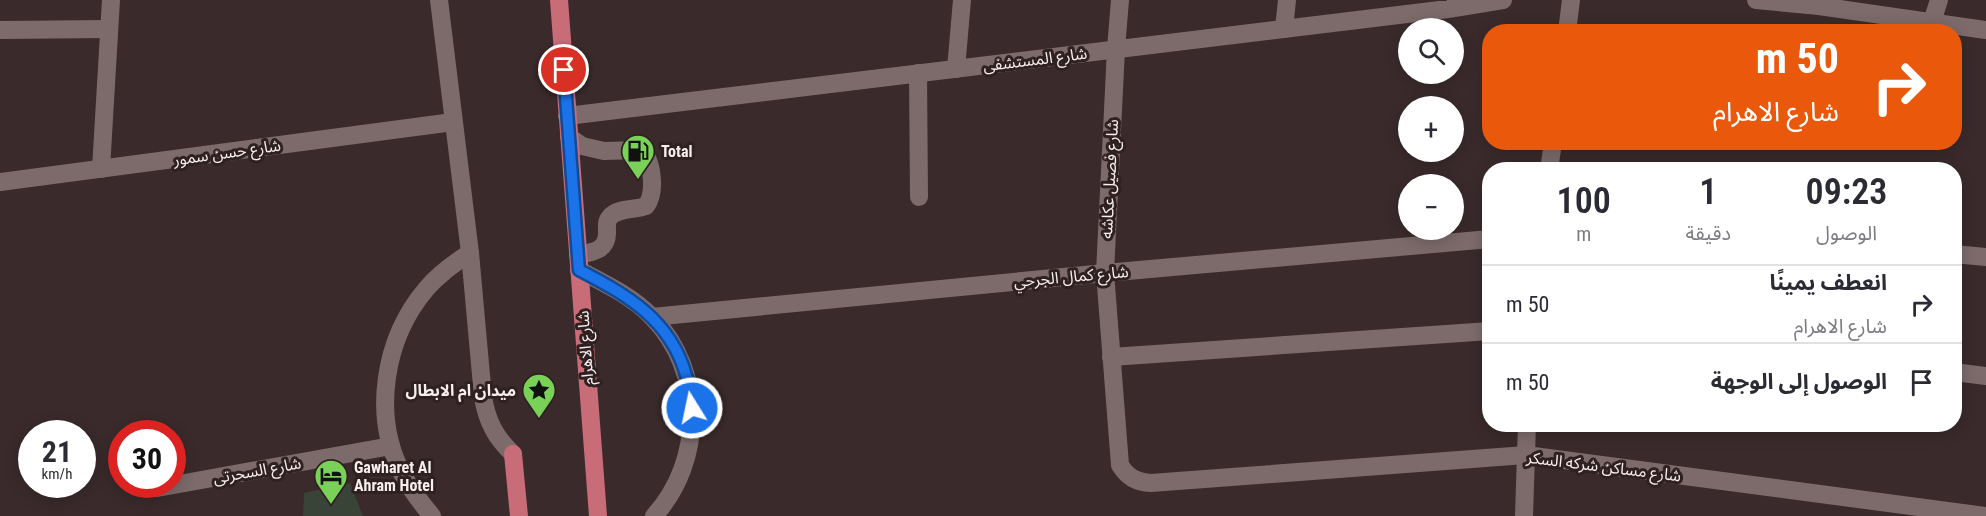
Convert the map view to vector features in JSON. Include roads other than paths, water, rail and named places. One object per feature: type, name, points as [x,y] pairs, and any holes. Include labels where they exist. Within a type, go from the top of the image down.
[{"type":"main road","name":"شارع الاهرام","points":[[559,0],[598,516]]},
{"type":"main road","points":[[513,454],[519,516]]},
{"type":"street","points":[[101,169],[111,0]]},
{"type":"street","points":[[439,0],[470,253],[486,414],[492,429],[513,454]]},
{"type":"street","points":[[956,69],[962,0]]},
{"type":"street","name":"شارع فصيل عكاشه","points":[[1120,0],[1105,273],[1120,465]]},
{"type":"street","points":[[1284,29],[1287,0]]},
{"type":"street","name":"شارع المستشفى","points":[[567,116],[1284,29],[1448,4],[1503,0]]},
{"type":"street","points":[[1568,24],[1571,0]]},
{"type":"street","points":[[1756,0],[1820,3],[1946,24]]},
{"type":"street","points":[[1932,22],[1939,0]]},
{"type":"street","points":[[1962,26],[1986,30]]},
{"type":"street","points":[[0,30],[109,29]]},
{"type":"street","points":[[918,73],[919,197]]},
{"type":"street","name":"شارع حسن سمور","points":[[0,182],[453,122]]},
{"type":"street","points":[[569,138],[582,146],[604,150],[641,150],[647,155],[649,162],[652,193],[646,206],[618,211],[610,216],[606,224],[606,242],[600,249],[579,262],[632,299],[652,317],[672,344],[686,375],[692,408],[691,442],[682,474],[665,503],[654,516]]},
{"type":"street","name":"شارع كمال الجرحي","points":[[652,317],[1105,273],[1482,240]]},
{"type":"street","points":[[432,516],[417,498],[402,473],[392,446],[386,413],[386,379],[394,346],[408,315],[427,288],[452,265],[470,253]]},
{"type":"street","points":[[1962,255],[1986,257]]},
{"type":"street","points":[[1111,357],[1482,332]]},
{"type":"street","points":[[1962,373],[1986,376]]},
{"type":"street","points":[[1524,516],[1527,432]]},
{"type":"street","name":"شارع السحرتى","points":[[186,483],[392,446]]},
{"type":"street","name":"شارع مساكن شركه السكر","points":[[1120,465],[1136,481],[1151,483],[1526,455],[1986,516]]},
{"type":"place","name":"Total","points":[[638,180]]},
{"type":"place","name":"ميدان ام الابطال","points":[[539,419]]},
{"type":"place","name":"Gawharet Al Ahram Hotel","points":[[331,505]]}]
